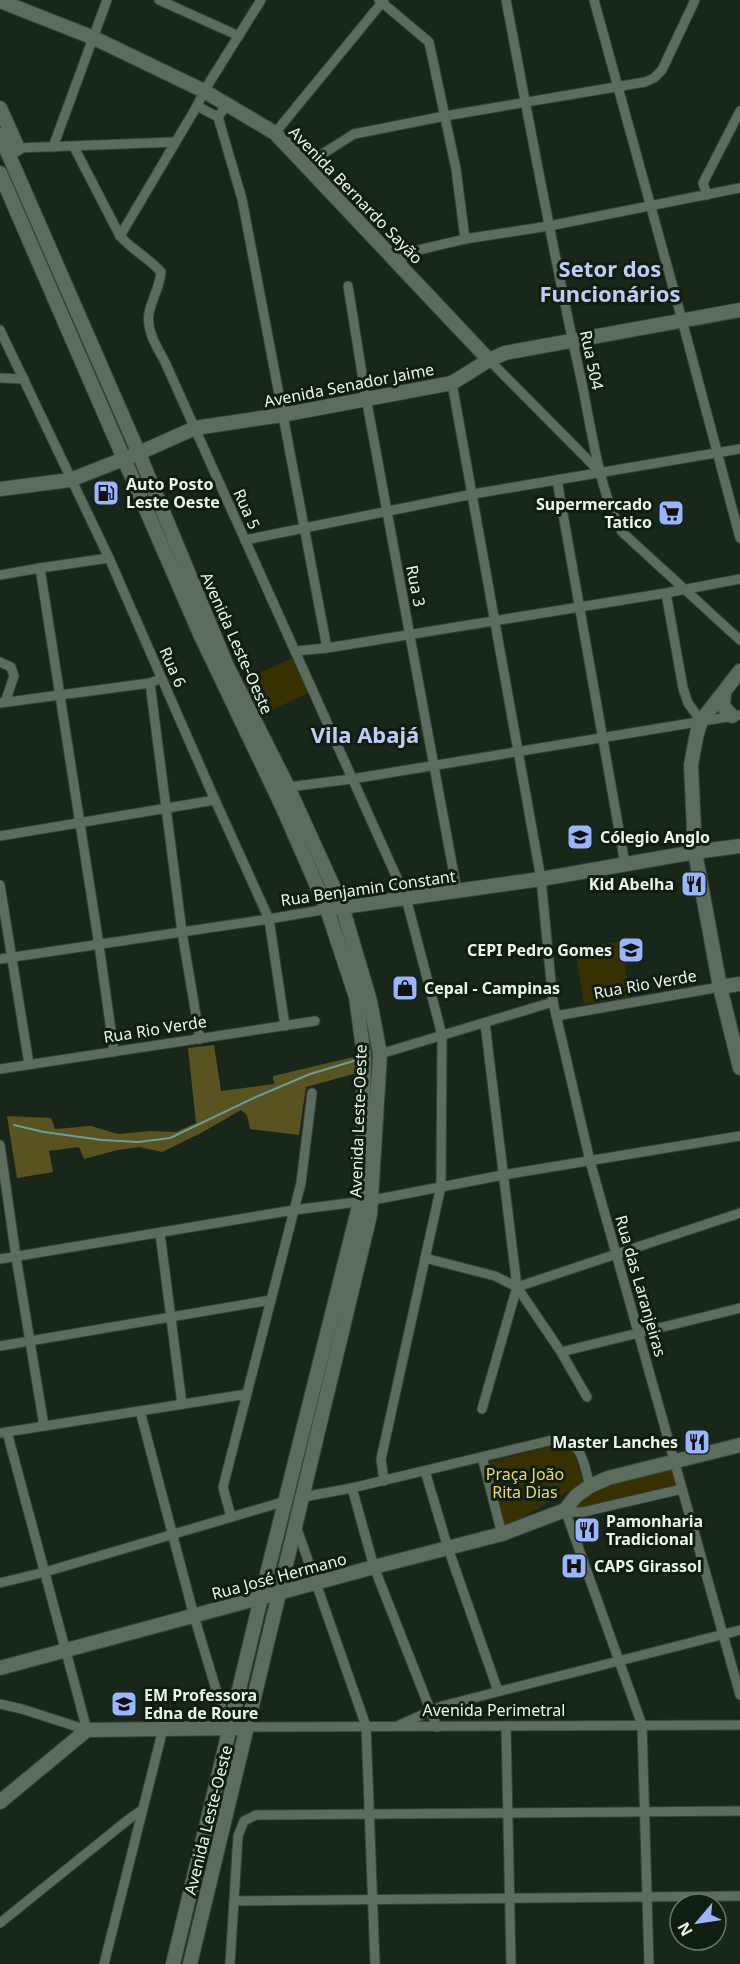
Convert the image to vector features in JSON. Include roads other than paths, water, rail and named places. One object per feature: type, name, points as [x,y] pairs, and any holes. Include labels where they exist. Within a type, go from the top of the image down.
[{"type":"main road","name":"Avenida Bernardo Sayão","points":[[0,1],[94,38],[204,91],[222,111],[274,133],[489,360]]},
{"type":"main road","name":"Avenida Leste-Oeste","points":[[0,108],[13,151],[227,666],[288,787],[342,906],[370,1001],[380,1054],[366,1201],[261,1598],[173,1964]]},
{"type":"main road","name":"Avenida Leste-Oeste","points":[[0,135],[13,151]]},
{"type":"main road","name":"Avenida Leste-Oeste","points":[[0,173],[200,634],[282,806],[327,909],[356,997],[364,1056],[362,1184],[370,1215],[190,1964]]},
{"type":"main road","name":"Avenida Senador Jaime","points":[[0,489],[70,480],[195,428],[282,415],[452,382],[505,353],[740,310]]},
{"type":"main road","points":[[740,671],[701,721],[691,765],[695,852],[720,987],[740,1068]]},
{"type":"main road","points":[[724,694],[723,706],[728,713],[736,715]]},
{"type":"main road","name":"Rua Benjamin Constant","points":[[327,909],[541,879],[695,852],[733,849]]},
{"type":"main road","name":"Rua Rio Verde","points":[[720,987],[740,984]]},
{"type":"main road","name":"Rua José Hermano","points":[[0,1668],[502,1534],[565,1510],[576,1496],[590,1486],[608,1478],[740,1446]]},
{"type":"main road","points":[[0,1802],[87,1730],[248,1727]]},
{"type":"street","points":[[53,147],[107,0]]},
{"type":"street","points":[[159,0],[239,36]]},
{"type":"street","points":[[120,236],[204,91],[261,0]]},
{"type":"street","name":"Rua 504","points":[[506,0],[572,340],[612,513],[622,532],[740,640]]},
{"type":"street","points":[[594,0],[740,538]]},
{"type":"street","points":[[305,165],[354,134],[645,82],[654,78],[662,70],[695,0]]},
{"type":"street","points":[[274,133],[382,1],[429,42],[456,169],[465,239]]},
{"type":"street","points":[[197,106],[222,111],[242,199],[327,648]]},
{"type":"street","points":[[707,195],[704,183],[740,111]]},
{"type":"street","points":[[13,151],[174,142]]},
{"type":"street","name":"Rua 5","points":[[74,147],[120,236],[129,246],[155,264],[161,272],[161,280],[148,314],[151,335],[406,898],[442,1035],[441,1186],[381,1459],[384,1480]]},
{"type":"street","points":[[398,262],[410,252],[465,239],[549,226],[740,188]]},
{"type":"street","name":"Rua 3","points":[[348,286],[366,399],[457,891]]},
{"type":"street","name":"Rua 6","points":[[0,330],[109,558],[269,919],[285,1026]]},
{"type":"street","name":"Avenida Bernardo Sayão","points":[[489,360],[601,473]]},
{"type":"street","points":[[0,378],[24,379]]},
{"type":"street","name":"Rua das Laranjeiras","points":[[452,382],[541,879],[556,1016],[590,1161],[740,1695]]},
{"type":"street","points":[[575,447],[585,446],[594,440]]},
{"type":"street","points":[[245,540],[473,494],[740,449]]},
{"type":"street","points":[[557,480],[625,864]]},
{"type":"street","points":[[0,575],[109,558]]},
{"type":"street","points":[[40,568],[114,1052]]},
{"type":"street","points":[[295,651],[327,648],[740,579]]},
{"type":"street","points":[[666,593],[683,688],[688,703],[701,721]]},
{"type":"street","points":[[0,662],[11,667],[14,676],[3,703]]},
{"type":"street","points":[[3,703],[150,683],[161,678]]},
{"type":"street","points":[[150,683],[182,932],[200,1039]]},
{"type":"street","points":[[288,787],[352,779],[736,715]]},
{"type":"street","points":[[0,836],[215,800]]},
{"type":"street","points":[[0,885],[29,1064]]},
{"type":"street","name":"Rua Benjamin Constant","points":[[0,959],[327,909]]},
{"type":"street","name":"Rua Rio Verde","points":[[556,1016],[720,987]]},
{"type":"street","points":[[380,1054],[553,1002]]},
{"type":"street","name":"Rua Rio Verde","points":[[0,1069],[315,1021]]},
{"type":"street","points":[[482,1409],[517,1287],[485,1023]]},
{"type":"street","points":[[231,1518],[223,1487],[302,1183],[312,1093]]},
{"type":"street","points":[[0,1259],[294,1210],[366,1201],[503,1175],[740,1136]]},
{"type":"street","points":[[0,1145],[5,1214],[16,1257],[44,1426]]},
{"type":"street","points":[[517,1287],[740,1212]]},
{"type":"street","points":[[160,1233],[182,1404]]},
{"type":"street","points":[[424,1258],[495,1276],[517,1287],[561,1352],[587,1396]]},
{"type":"street","points":[[0,1346],[271,1300]]},
{"type":"street","points":[[561,1352],[740,1308]]},
{"type":"street","points":[[87,1730],[45,1572],[4,1432],[247,1395]]},
{"type":"street","points":[[140,1411],[194,1616],[220,1706],[231,1728]]},
{"type":"street","points":[[303,1497],[352,1488],[557,1439],[570,1441],[579,1450],[590,1486]]},
{"type":"street","points":[[482,1457],[502,1534]]},
{"type":"street","points":[[425,1471],[448,1548],[498,1691]]},
{"type":"street","points":[[352,1488],[374,1567],[437,1727]]},
{"type":"street","name":"Rua José Hermano","points":[[565,1510],[583,1512],[682,1489]]},
{"type":"street","points":[[0,1583],[45,1572],[286,1501]]},
{"type":"street","points":[[565,1510],[642,1725],[649,1964]]},
{"type":"street","points":[[296,1526],[366,1725],[375,1964]]},
{"type":"street","points":[[396,1726],[429,1711],[498,1691],[740,1630]]},
{"type":"street","points":[[0,1704],[87,1730]]},
{"type":"street","name":"Avenida Perimetral","points":[[248,1727],[740,1725]]},
{"type":"street","points":[[506,1726],[511,1964]]},
{"type":"street","points":[[104,1964],[163,1729]]},
{"type":"street","points":[[0,1923],[142,1810]]},
{"type":"street","points":[[230,1964],[238,1836],[243,1821],[256,1815],[740,1811]]},
{"type":"street","points":[[234,1902],[740,1896]]},
{"type":"waterway","points":[[14,1125],[44,1132],[102,1140],[138,1142],[170,1138],[310,1074],[357,1060]]},
{"type":"place","name":"Auto Posto Leste Oeste","points":[[106,493]]},
{"type":"place","name":"Supermercado Tatico","points":[[671,513]]},
{"type":"place","name":"Cólegio Anglo","points":[[580,837]]},
{"type":"place","name":"Kid Abelha","points":[[694,884]]},
{"type":"place","name":"CEPI Pedro Gomes","points":[[631,950]]},
{"type":"place","name":"Cepal - Campinas","points":[[405,988]]},
{"type":"place","name":"Master Lanches","points":[[697,1442]]},
{"type":"place","name":"Pamonharia Tradicional","points":[[587,1530]]},
{"type":"place","name":"CAPS Girassol","points":[[574,1566]]},
{"type":"place","name":"EM Professora Edna de Roure","points":[[124,1704]]},
{"type":"district","name":"Setor dos Funcionários","points":[[610,282]]},
{"type":"district","name":"Vila Abajá","points":[[365,735]]},
{"type":"park label","name":"Praça João Rita Dias","points":[[525,1483]]}]
